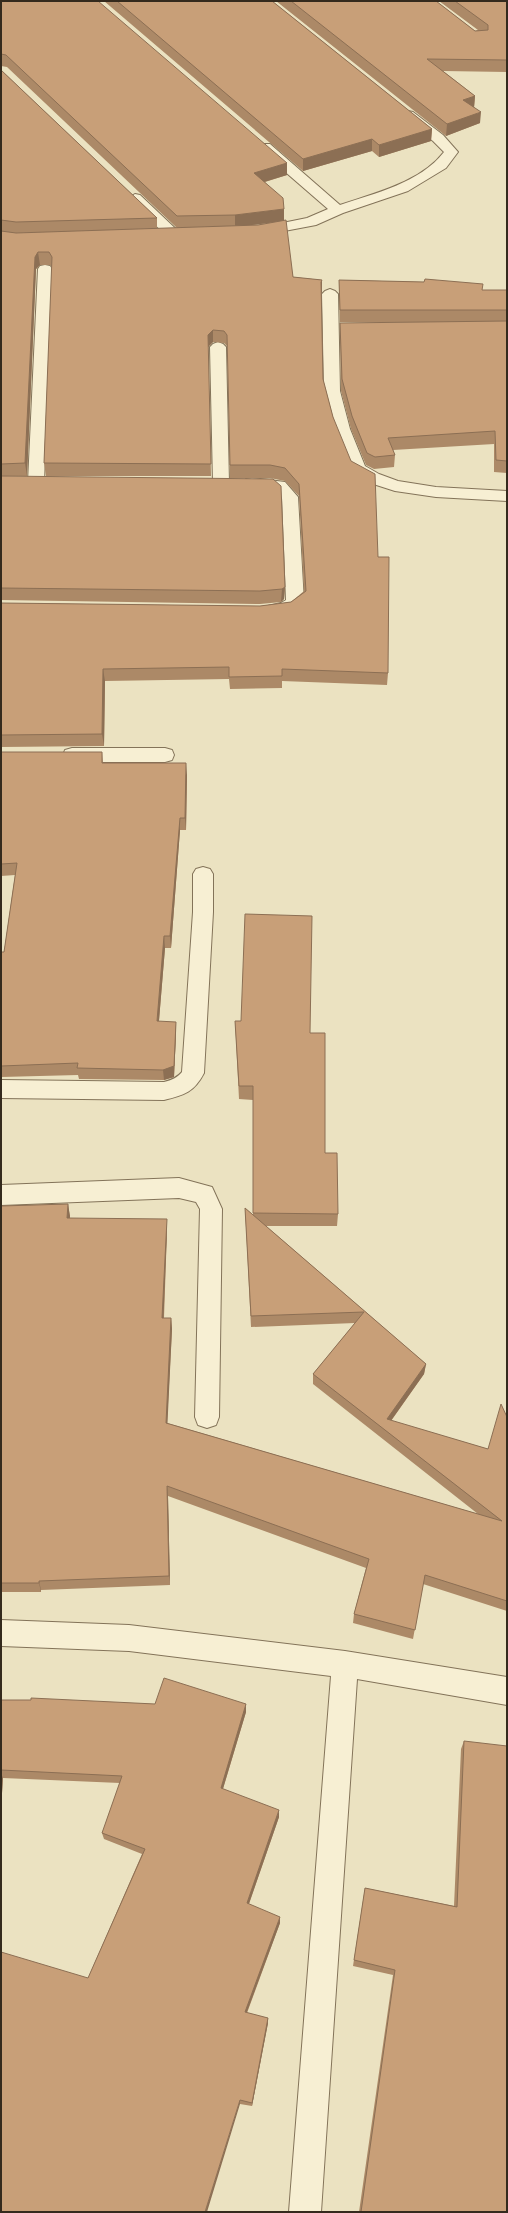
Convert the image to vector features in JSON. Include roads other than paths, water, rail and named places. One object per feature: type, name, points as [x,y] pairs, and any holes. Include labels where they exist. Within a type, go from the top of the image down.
[{"type":"street","points":[[242,232],[258,232],[311,222],[338,210],[403,188],[442,165],[451,152],[438,138],[396,105]]},
{"type":"street","points":[[254,138],[338,210]]},
{"type":"street","points":[[128,191],[174,235]]},
{"type":"street","points":[[150,236],[189,234]]},
{"type":"street","points":[[37,482],[45,268]]},
{"type":"street","points":[[330,294],[338,329],[332,391],[342,429],[358,469],[373,478],[395,486],[436,492],[507,496]]},
{"type":"street","points":[[218,347],[213,483],[270,484],[279,486],[290,496],[294,602],[286,608],[252,611]]},
{"type":"street","points":[[56,755],[165,755]]},
{"type":"street","points":[[1,1089],[164,1091],[179,1088],[189,1081],[193,1073],[203,912],[203,874]]},
{"type":"street","points":[[1,1195],[179,1188],[204,1194],[211,1209],[207,1417]]},
{"type":"street","points":[[1,1633],[129,1638],[345,1664],[507,1691]]},
{"type":"street","points":[[306,2212],[345,1664]]}]
